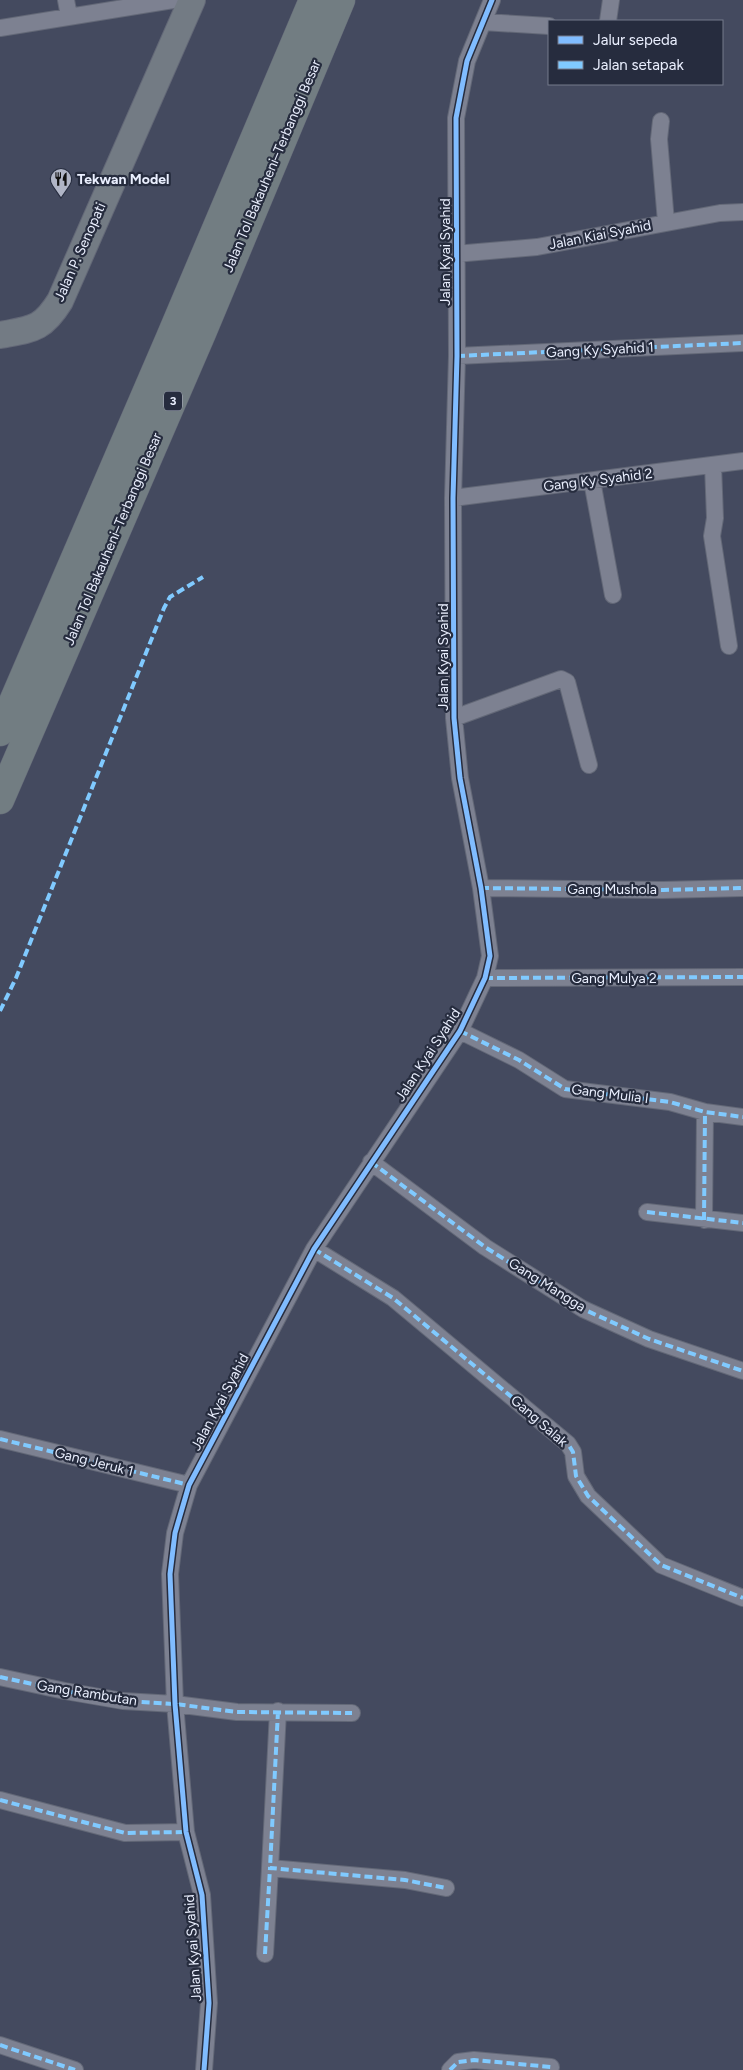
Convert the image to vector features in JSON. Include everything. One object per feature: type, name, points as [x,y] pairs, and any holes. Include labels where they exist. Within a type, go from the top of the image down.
[{"type":"highway","name":"Jalan Tol Bakauheni–Terbanggi Besar","points":[[0,732],[313,0]]},
{"type":"highway","name":"Jalan Tol Bakauheni–Terbanggi Besar","points":[[0,800],[202,333],[341,0]]},
{"type":"main road","name":"Jalan P. Senopati","points":[[0,335],[37,327],[50,316],[60,301],[192,0]]},
{"type":"street","points":[[0,28],[67,8],[173,0]]},
{"type":"street","name":"Jalan Kyai Syahid","points":[[204,2070],[209,2003],[202,1895],[186,1832],[175,1704],[170,1574],[176,1533],[189,1485],[314,1249],[460,1031],[485,978],[490,956],[481,888],[460,778],[454,718],[453,498],[457,356],[456,118],[467,61],[492,0]]},
{"type":"street","points":[[608,20],[611,0]]},
{"type":"street","points":[[483,22],[548,26]]},
{"type":"street","points":[[661,121],[659,139],[666,222]]},
{"type":"street","name":"Jalan Kiai Syahid","points":[[456,254],[537,247],[720,212],[743,212]]},
{"type":"street","name":"Gang Ky Syahid 1","points":[[457,356],[743,343]]},
{"type":"street","name":"Gang Ky Syahid 2","points":[[453,498],[743,462]]},
{"type":"street","points":[[713,465],[715,518],[712,536],[730,646]]},
{"type":"street","points":[[592,481],[613,595]]},
{"type":"street","points":[[454,718],[562,680],[567,682],[589,765]]},
{"type":"street","name":"Gang Mushola","points":[[481,888],[663,890],[743,888]]},
{"type":"street","name":"Gang Mulya 2","points":[[485,978],[743,977]]},
{"type":"street","name":"Gang Mulia I","points":[[460,1031],[519,1060],[565,1089],[670,1102],[705,1112],[743,1117]]},
{"type":"street","points":[[704,1220],[705,1112]]},
{"type":"street","name":"Gang Mangga","points":[[371,1162],[485,1247],[583,1309],[649,1339],[743,1371]]},
{"type":"street","points":[[647,1212],[743,1224]]},
{"type":"street","name":"Gang Salak","points":[[314,1249],[393,1298],[568,1444],[573,1452],[576,1476],[588,1496],[661,1565],[743,1598]]},
{"type":"street","name":"Gang Jeruk 1","points":[[0,1439],[189,1485]]},
{"type":"street","name":"Gang Rambutan","points":[[0,1677],[123,1701],[175,1704],[237,1712],[352,1713]]},
{"type":"street","points":[[264,1954],[278,1711]]},
{"type":"street","points":[[0,1800],[125,1833],[186,1832]]},
{"type":"street","points":[[270,1868],[405,1880],[446,1888]]},
{"type":"street","points":[[0,2045],[75,2070]]},
{"type":"street","points":[[450,2070],[458,2062],[474,2060],[551,2067]]},
{"type":"marked path","points":[[457,356],[743,343]]},
{"type":"marked path","points":[[0,1011],[16,978],[164,608],[170,597],[203,577]]},
{"type":"marked path","points":[[481,888],[663,890],[743,888]]},
{"type":"marked path","points":[[485,978],[743,977]]},
{"type":"marked path","points":[[460,1031],[519,1060],[565,1089],[670,1102],[705,1112],[743,1117]]},
{"type":"marked path","points":[[704,1220],[705,1112]]},
{"type":"marked path","points":[[371,1162],[485,1247],[583,1309],[649,1339],[743,1371]]},
{"type":"marked path","points":[[647,1212],[743,1223]]},
{"type":"marked path","points":[[314,1249],[393,1298],[568,1444],[573,1452],[576,1476],[588,1496],[661,1565],[743,1598]]},
{"type":"marked path","points":[[0,1439],[189,1485]]},
{"type":"marked path","points":[[0,1677],[123,1701],[175,1704],[237,1712],[352,1713]]},
{"type":"marked path","points":[[278,1711],[270,1868],[405,1880],[446,1888]]},
{"type":"marked path","points":[[0,1800],[125,1833],[186,1832]]},
{"type":"marked path","points":[[265,1954],[270,1868]]},
{"type":"marked path","points":[[0,2045],[75,2070]]},
{"type":"marked path","points":[[450,2070],[458,2062],[474,2060],[551,2067]]},
{"type":"cycle path","points":[[204,2070],[209,2003],[202,1895],[186,1832],[175,1704],[170,1574],[175,1533],[189,1485],[314,1249],[460,1031],[485,978],[490,956],[481,888],[460,778],[454,718],[453,498],[457,356],[456,118],[467,61],[492,0]]},
{"type":"place","name":"Tekwan Model","points":[[61,198]]}]
